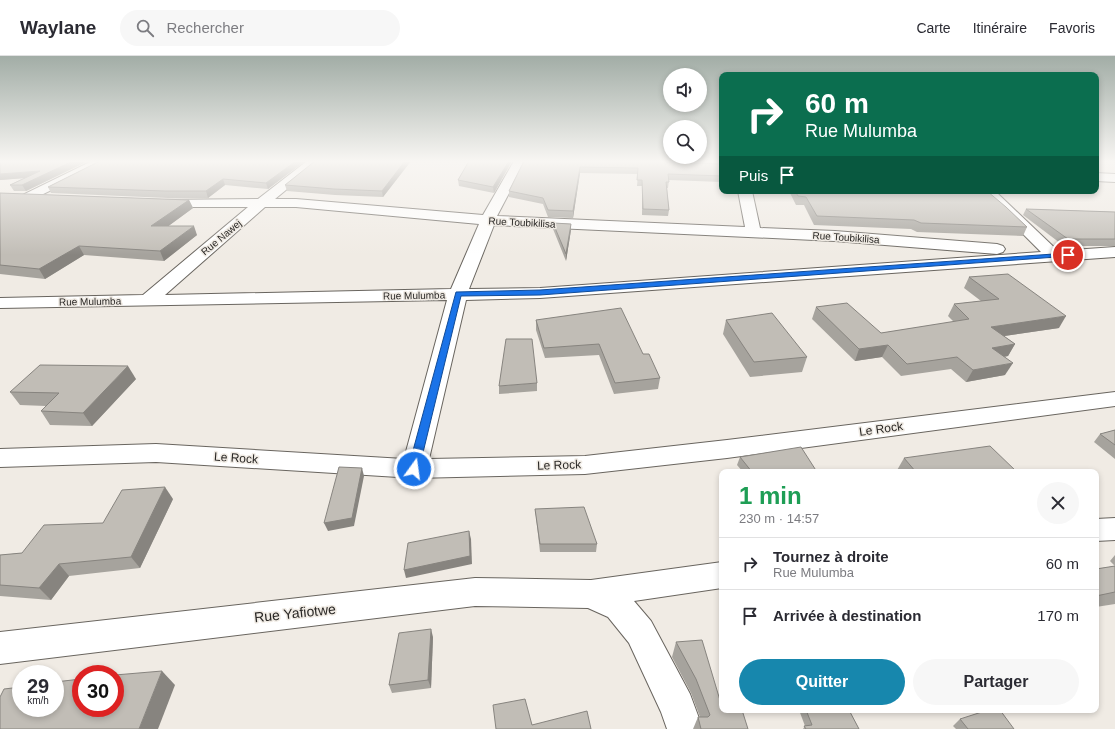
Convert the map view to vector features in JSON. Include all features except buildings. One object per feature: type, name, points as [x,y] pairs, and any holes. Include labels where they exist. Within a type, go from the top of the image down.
[{"type":"street","points":[[0,211],[37,192]]},
{"type":"street","name":"Rue Nawej","points":[[148,300],[275,192]]},
{"type":"street","points":[[414,469],[458,294],[488,220],[503,192]]},
{"type":"street","points":[[746,194],[753,232]]},
{"type":"street","points":[[990,194],[1051,253]]},
{"type":"street","points":[[0,196],[58,199]]},
{"type":"street","name":"Rue Toubikilisa","points":[[145,202],[296,203],[488,220],[835,236],[1068,255]]},
{"type":"street","name":"Rue Mulumba","points":[[0,303],[548,292],[1115,252]]},
{"type":"street","name":"Le Rock","points":[[0,458],[156,453],[414,469],[585,465],[727,449],[1115,400]]},
{"type":"street","points":[[1099,530],[1115,529]]},
{"type":"street","points":[[591,594],[719,575]]},
{"type":"street","name":"Rue Yafiotwe","points":[[0,648],[474,592],[591,594]]},
{"type":"street","points":[[591,594],[619,607],[640,632],[677,707],[685,729]]},
{"type":"route","points":[[414,469],[458,294],[540,293],[1068,255]]}]
